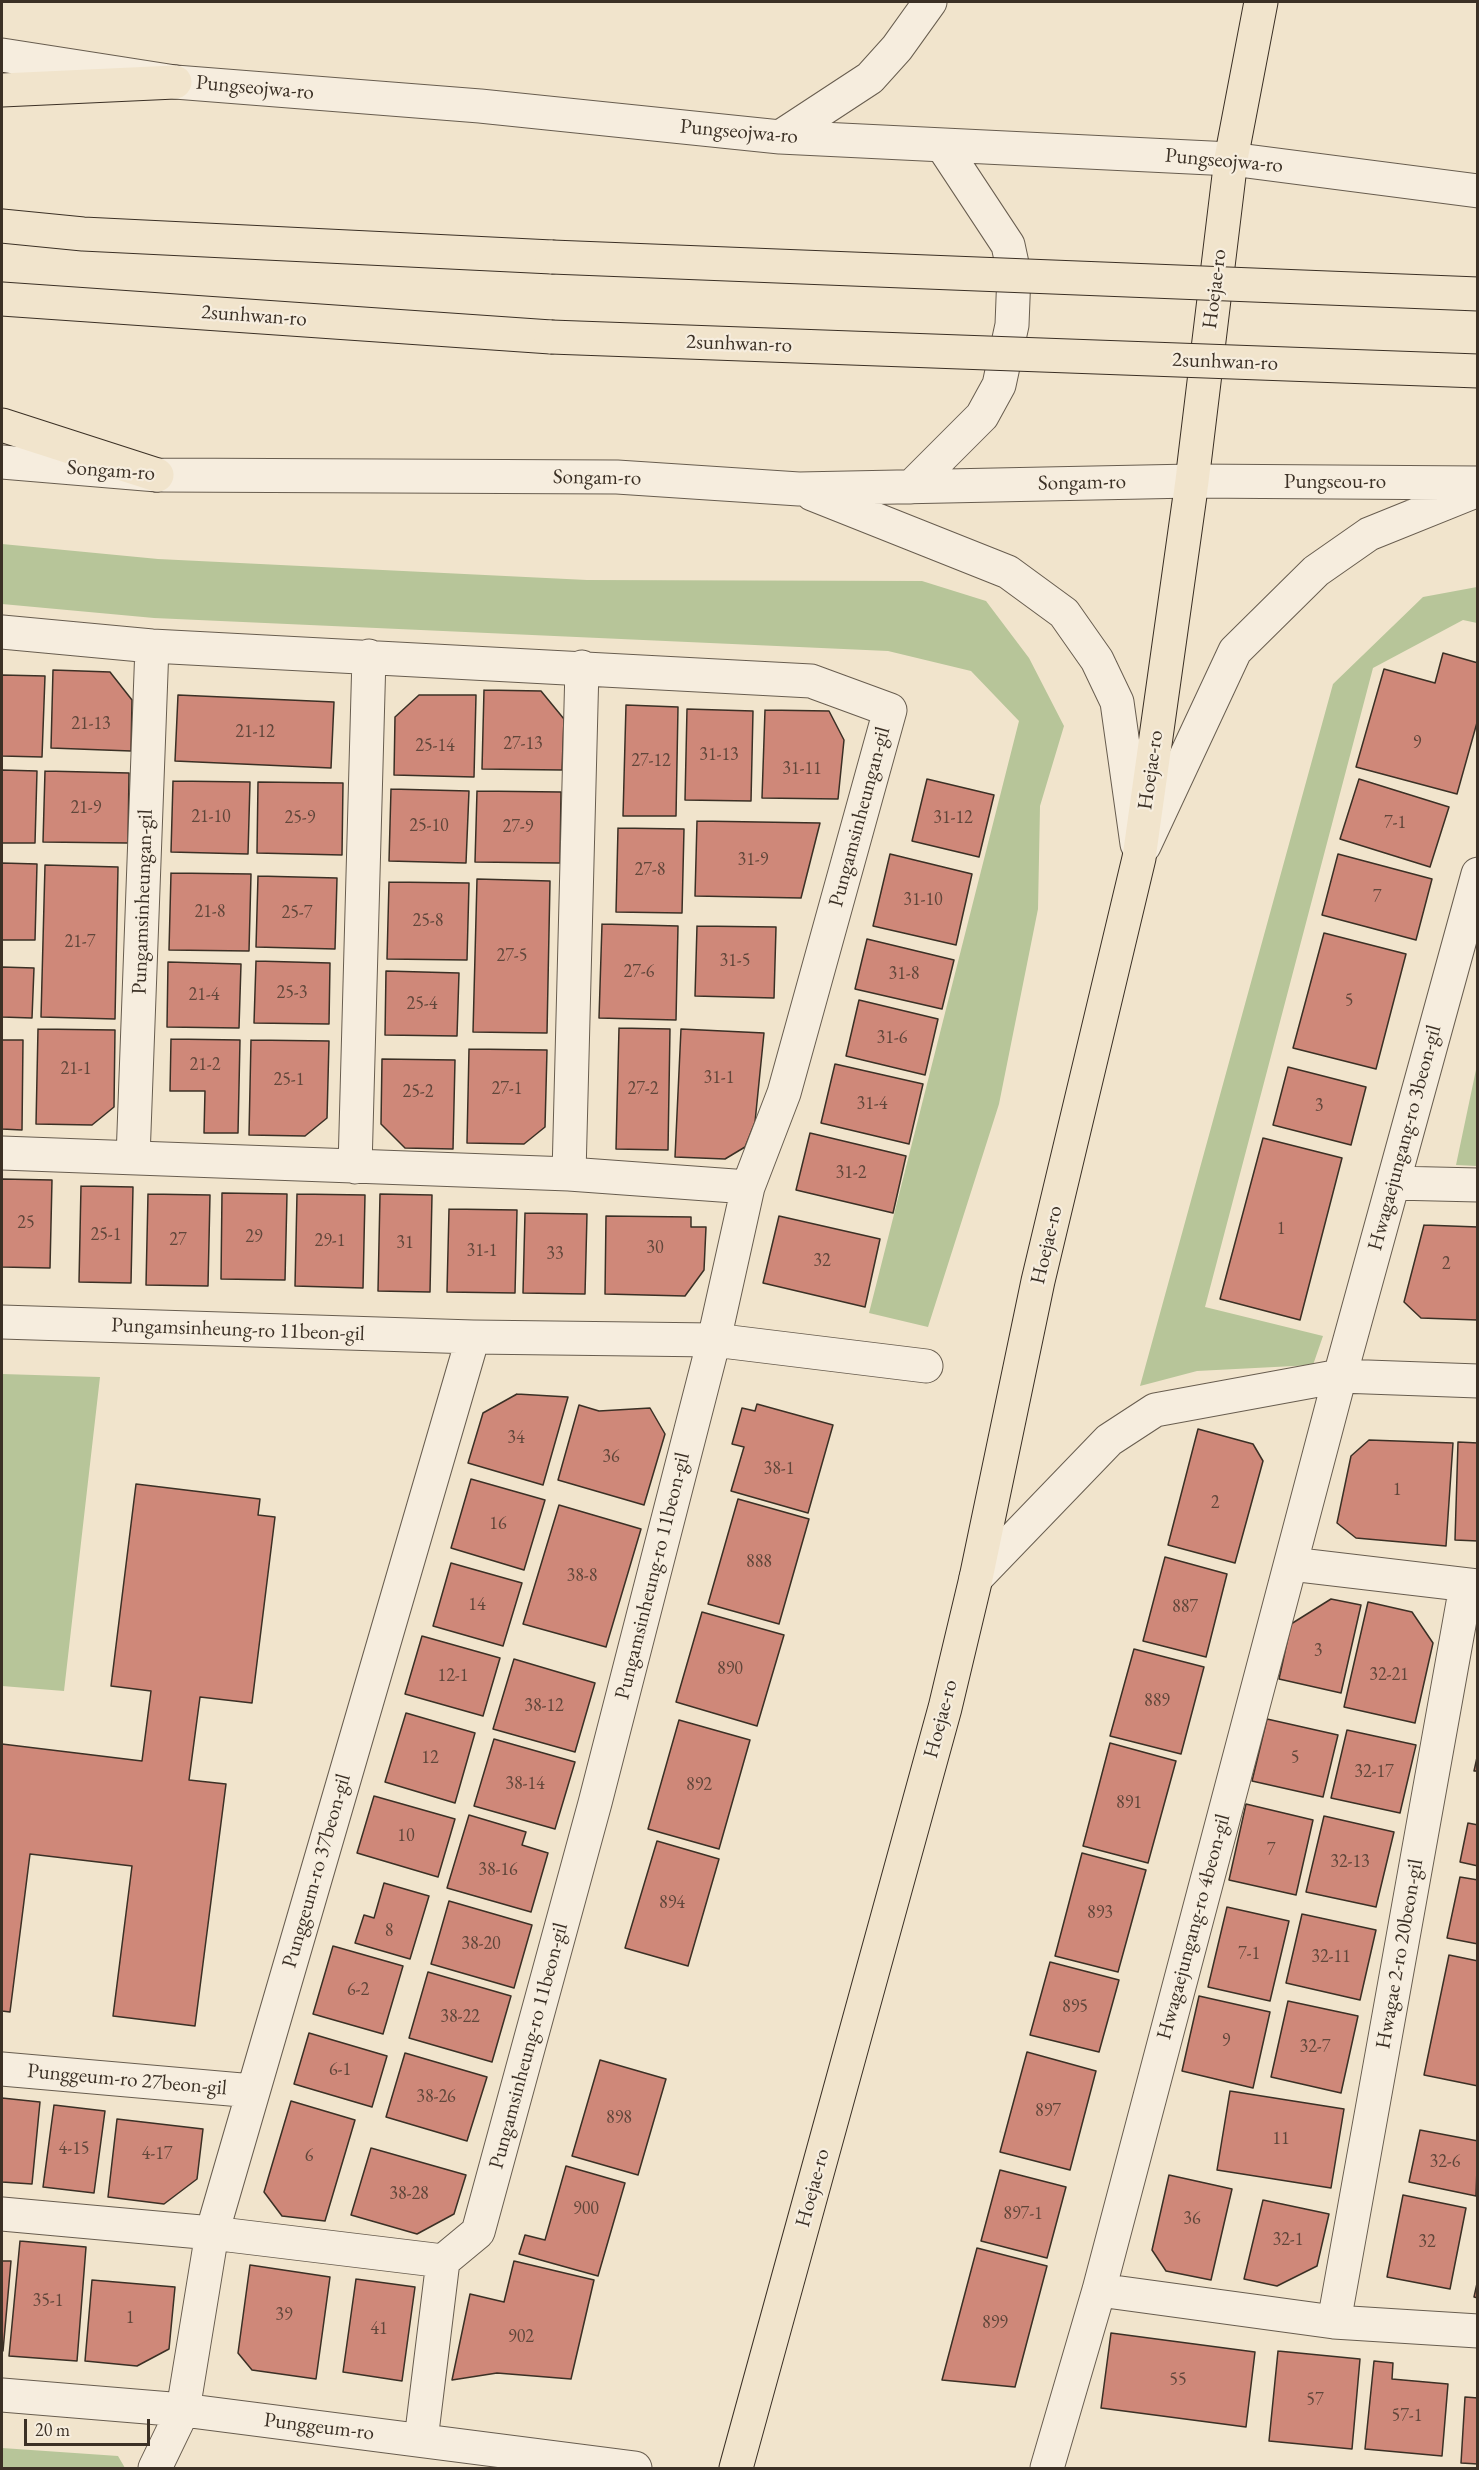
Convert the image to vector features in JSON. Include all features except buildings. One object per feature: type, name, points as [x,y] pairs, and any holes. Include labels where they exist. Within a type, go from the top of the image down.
[{"type":"main road","name":"Hoejae-ro","points":[[736,2469],[945,1708],[976,1578],[1038,1281],[1139,858],[1192,481],[1231,159],[1261,2]]},
{"type":"main road","points":[[2,90],[175,81]]},
{"type":"main road","points":[[2,226],[83,234],[552,257],[1478,294]]},
{"type":"main road","name":"2sunhwan-ro","points":[[2,299],[551,337],[1478,371]]},
{"type":"main road","points":[[2,425],[157,475]]},
{"type":"street","points":[[780,137],[870,78],[897,48],[930,2]]},
{"type":"street","name":"Pungseojwa-ro","points":[[2,55],[175,81],[480,106],[780,137],[1231,159],[1478,191]]},
{"type":"street","points":[[911,487],[982,416],[999,385],[1012,325],[1014,273],[1008,245],[942,145]]},
{"type":"street","name":"Songam-ro","points":[[2,462],[157,475],[617,477],[799,489],[1192,481]]},
{"type":"street","name":"Pungseou-ro","points":[[1192,481],[1478,483]]},
{"type":"street","points":[[799,489],[1008,572],[1064,614],[1097,660],[1117,702],[1139,858]]},
{"type":"street","points":[[1139,858],[1235,651],[1316,571],[1369,534],[1478,490]]},
{"type":"street","name":"Pungamsinheungan-gil","points":[[2,632],[152,646],[582,667],[811,681],[890,710],[784,1092],[748,1187],[714,1340]]},
{"type":"street","name":"Pungamsinheungan-gil","points":[[133,1158],[152,646]]},
{"type":"street","points":[[355,1167],[369,656]]},
{"type":"street","points":[[569,1174],[582,667]]},
{"type":"street","name":"Hwagaejungang-ro 3beon-gil","points":[[1340,1376],[1475,892]]},
{"type":"street","points":[[2,1153],[569,1174],[748,1187]]},
{"type":"street","points":[[1393,1183],[1478,1185]]},
{"type":"street","name":"Pungamsinheung-ro 11beon-gil","points":[[2,1322],[473,1337],[714,1340],[595,1803],[478,2232],[442,2261]]},
{"type":"street","name":"Punggeum-ro 37beon-gil","points":[[155,2469],[183,2410],[212,2233],[473,1337]]},
{"type":"street","points":[[714,1340],[926,1366]]},
{"type":"street","points":[[976,1578],[1110,1440],[1155,1410],[1340,1376],[1478,1381]]},
{"type":"street","name":"Hwagaejungang-ro 4beon-gil","points":[[1047,2469],[1099,2290],[1340,1376]]},
{"type":"street","points":[[1291,1564],[1472,1586]]},
{"type":"street","name":"Hwagae 2-ro 20beon-gil","points":[[1334,2322],[1472,1586]]},
{"type":"street","name":"Punggeum-ro 27beon-gil","points":[[2,2069],[253,2091]]},
{"type":"street","points":[[2,2214],[212,2233],[442,2261],[421,2440]]},
{"type":"street","points":[[1099,2290],[1334,2322],[1478,2331]]},
{"type":"street","name":"Punggeum-ro","points":[[2,2395],[183,2410],[635,2469]]},
{"type":"green space","points":[[2,544],[158,559],[587,580],[922,581],[986,601],[1029,658],[1064,726],[1040,806],[1038,909],[999,1104],[928,1327],[869,1313],[1019,721],[971,671],[888,651],[154,618],[2,604]]},
{"type":"green space","points":[[1477,587],[1477,623],[1463,620],[1373,668],[1205,1307],[1323,1336],[1313,1365],[1197,1371],[1140,1386],[1333,684],[1423,597]]},
{"type":"green space","points":[[1477,1065],[1477,1166],[1456,1165]]},
{"type":"green space","points":[[2,1374],[100,1377],[64,1691],[2,1686]]},
{"type":"green space","points":[[2,2448],[118,2456],[125,2468],[2,2468]]}]
